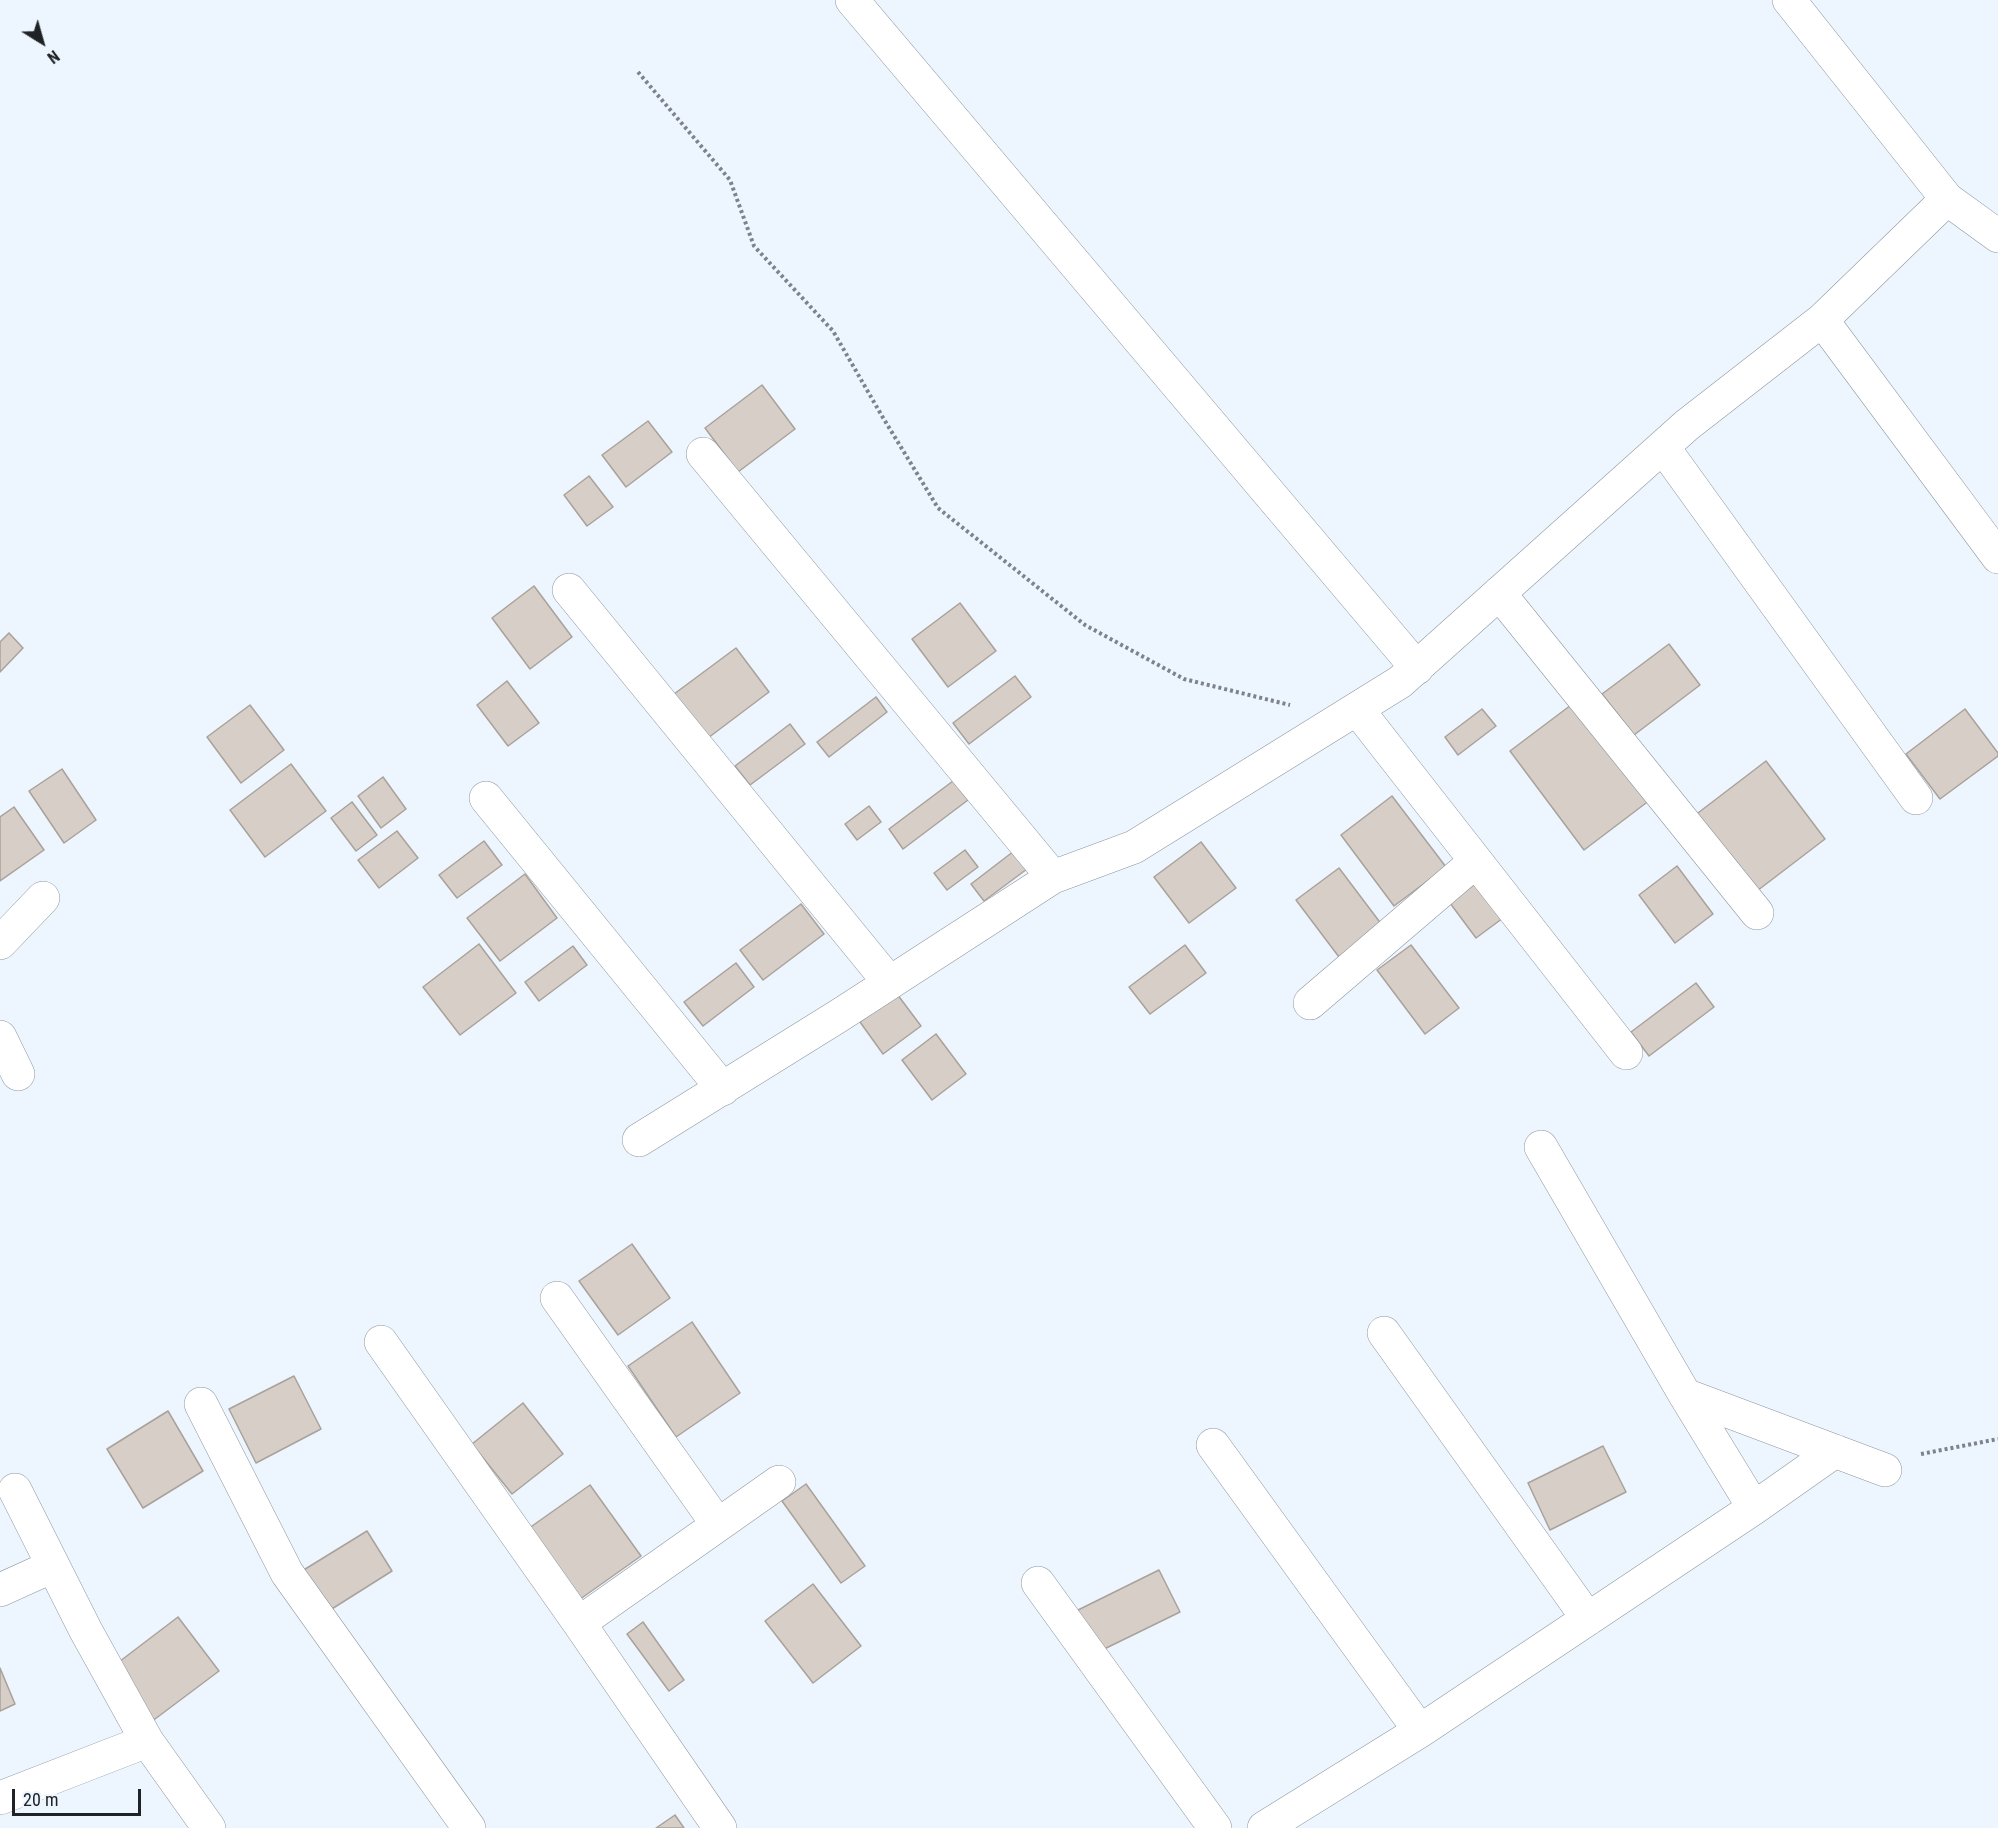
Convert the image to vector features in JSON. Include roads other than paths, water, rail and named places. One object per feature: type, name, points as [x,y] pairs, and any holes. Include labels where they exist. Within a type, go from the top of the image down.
[{"type":"street","points":[[852,0],[1416,668]]},
{"type":"street","points":[[1789,0],[1947,199],[1998,236]]},
{"type":"street","points":[[639,1140],[840,1015],[1053,877],[1134,847],[1400,682],[1687,425],[1822,320],[1947,199]]},
{"type":"street","points":[[1822,320],[1998,557]]},
{"type":"street","points":[[1663,447],[1916,798]]},
{"type":"street","points":[[703,454],[1053,877]]},
{"type":"street","points":[[569,590],[889,982]]},
{"type":"street","points":[[1499,593],[1757,913]]},
{"type":"street","points":[[1350,713],[1476,861],[1626,1053]]},
{"type":"street","points":[[486,798],[723,1089]]},
{"type":"street","points":[[1310,1003],[1476,861]]},
{"type":"street","points":[[0,943],[43,898]]},
{"type":"street","points":[[0,1037],[18,1074]]},
{"type":"street","points":[[1541,1147],[1685,1395],[1754,1508]]},
{"type":"street","points":[[556,1298],[718,1525]]},
{"type":"street","points":[[1384,1332],[1588,1619]]},
{"type":"street","points":[[381,1342],[720,1828]]},
{"type":"street","points":[[1685,1395],[1885,1470]]},
{"type":"street","points":[[201,1404],[287,1573],[469,1828]]},
{"type":"street","points":[[1214,1445],[1420,1731]]},
{"type":"street","points":[[1264,1828],[1420,1731],[1754,1508],[1835,1451]]},
{"type":"street","points":[[579,1623],[780,1482]]},
{"type":"street","points":[[15,1490],[86,1632],[147,1741],[209,1828]]},
{"type":"street","points":[[0,1590],[53,1566]]},
{"type":"street","points":[[1038,1583],[1215,1828]]},
{"type":"street","points":[[0,1798],[147,1741]]}]
